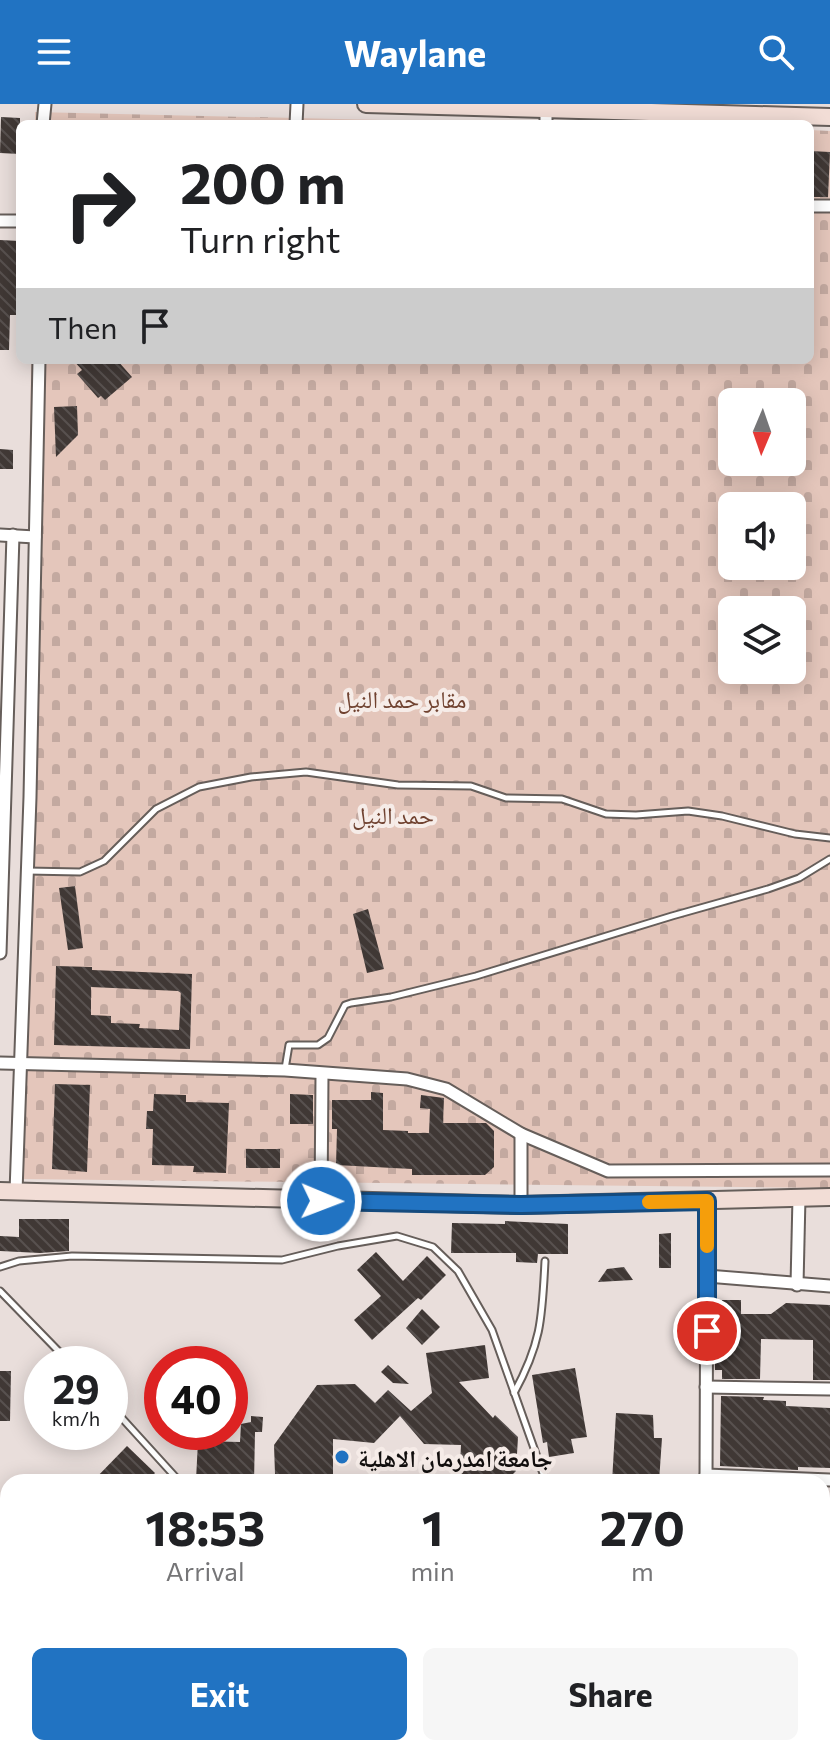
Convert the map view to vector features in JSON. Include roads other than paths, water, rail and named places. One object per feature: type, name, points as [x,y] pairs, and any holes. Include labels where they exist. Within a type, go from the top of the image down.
[{"type":"street","points":[[366,104],[546,117],[588,107],[754,119],[812,110],[830,117]]},
{"type":"street","points":[[39,364],[30,797],[20,1064],[8,1192],[521,1205],[830,1197]]},
{"type":"street","points":[[0,953],[6,535],[35,537]]},
{"type":"street","points":[[3,795],[30,797]]},
{"type":"street","points":[[0,1063],[285,1070],[407,1079],[433,1084],[521,1134],[608,1171],[830,1170]]},
{"type":"street","points":[[321,1201],[322,1075]]},
{"type":"street","points":[[521,1134],[521,1205]]},
{"type":"street","points":[[797,1285],[799,1197]]},
{"type":"street","points":[[706,1474],[707,1201]]},
{"type":"street","points":[[707,1276],[830,1286]]},
{"type":"street","points":[[706,1387],[830,1389]]},
{"type":"lane","points":[[27,871],[80,872],[104,861],[156,809],[199,787],[251,777],[306,772],[398,785],[471,786],[506,798],[562,799],[606,814],[688,811],[795,834],[830,838]]},
{"type":"lane","points":[[285,1070],[289,1045],[318,1045],[328,1038],[345,1005],[476,976],[768,889],[799,878],[830,859]]},
{"type":"lane","points":[[0,1267],[19,1261],[72,1256],[282,1260],[397,1236],[433,1247],[458,1271],[492,1330],[543,1474]]},
{"type":"lane","points":[[513,1394],[539,1336],[545,1261]]},
{"type":"lane","points":[[0,1291],[53,1346]]},
{"type":"lane","points":[[128,1425],[173,1474]]},
{"type":"place","name":"جامعة امدرمان الاهلية","points":[[342,1457]]},
{"type":"park label","name":"مقابر حمد النيل","points":[[402,698]]},
{"type":"park label","name":"حمد النيل","points":[[393,814]]}]
